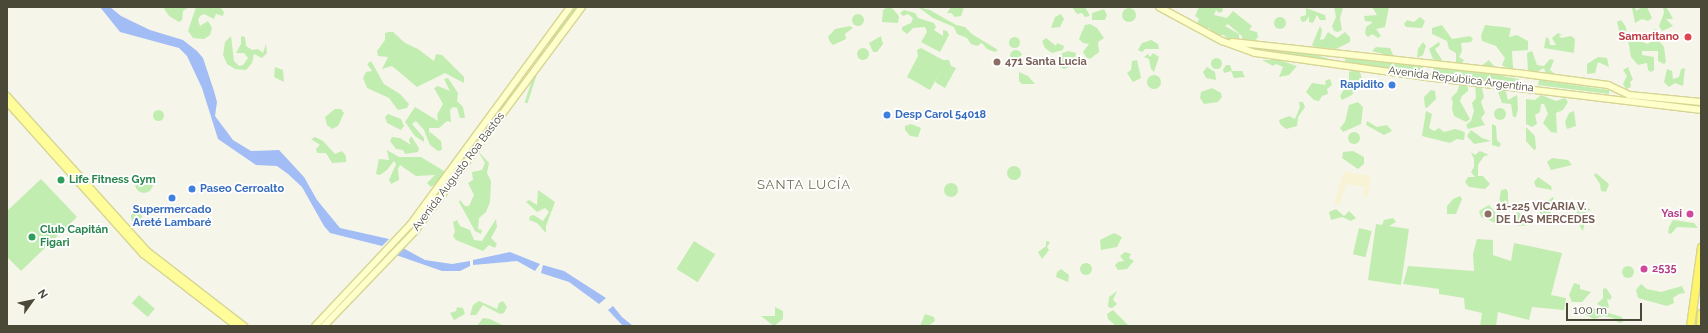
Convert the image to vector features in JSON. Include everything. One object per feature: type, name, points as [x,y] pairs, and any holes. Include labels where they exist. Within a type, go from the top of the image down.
[{"type":"highway","points":[[1690,326],[1701,247]]},
{"type":"highway","points":[[1701,265],[1701,283]]},
{"type":"highway","points":[[1700,326],[1701,312]]},
{"type":"main road","name":"Avenida Augusto Roa Bastos","points":[[400,241],[570,7]]},
{"type":"main road","name":"Avenida Augusto Roa Bastos","points":[[315,326],[381,259],[418,227],[582,7]]},
{"type":"main road","name":"Avenida República Argentina","points":[[1159,7],[1222,41],[1255,53],[1425,77],[1701,110]]},
{"type":"main road","name":"Avenida República Argentina","points":[[1222,41],[1525,74],[1608,85],[1629,95],[1701,102]]},
{"type":"main road","points":[[7,96],[147,251],[244,326]]},
{"type":"main road","points":[[7,102],[143,254],[236,326]]},
{"type":"main road","name":"Avenida Augusto Roa Bastos","points":[[324,326],[381,259]]},
{"type":"shaded area","points":[[1344,172],[1371,176],[1368,197],[1363,196],[1365,187],[1346,184],[1340,205],[1334,204]]},
{"type":"green space","points":[[163,7],[189,7],[183,11],[182,20],[179,22],[169,16]]},
{"type":"green space","points":[[196,7],[220,7],[224,12],[223,16],[216,14],[214,19],[204,14],[200,16],[198,20],[200,26],[208,21],[212,28],[210,35],[204,39],[193,38],[188,31]]},
{"type":"green space","points":[[575,7],[578,7],[550,46],[547,45]]},
{"type":"green space","points":[[888,7],[892,8],[899,16],[898,23],[882,22],[883,10]]},
{"type":"green space","points":[[918,7],[930,10],[956,25],[965,27],[972,34],[998,50],[995,52],[987,49],[982,43],[977,46],[971,44],[967,38],[957,34],[954,27],[933,18]]},
{"type":"green space","points":[[951,7],[964,7],[961,16],[955,17],[951,13],[947,13]]},
{"type":"green space","points":[[1072,7],[1085,7],[1090,16],[1085,17],[1082,13],[1077,14]]},
{"type":"green space","points":[[1199,7],[1222,7],[1223,11],[1219,13],[1216,10],[1214,15],[1227,18],[1233,11],[1252,26],[1249,30],[1257,32],[1258,37],[1254,42],[1242,40],[1242,36],[1228,24],[1225,26],[1239,34],[1239,40],[1228,40],[1224,35],[1216,35],[1209,28],[1200,28],[1197,23],[1199,19],[1195,16]]},
{"type":"green space","points":[[1334,7],[1343,8],[1340,18],[1342,30],[1338,32],[1334,31],[1332,26],[1336,17]]},
{"type":"green space","points":[[1372,7],[1389,7],[1385,27],[1376,29],[1381,36],[1378,38],[1372,34],[1368,37],[1365,34],[1366,27],[1373,22],[1365,21],[1364,16],[1377,15]]},
{"type":"green space","points":[[1635,7],[1636,11],[1642,7],[1647,7],[1652,18],[1648,21],[1642,19],[1635,23],[1632,8]]},
{"type":"green space","points":[[1663,7],[1666,7],[1670,13],[1673,19],[1666,19],[1673,26],[1662,31],[1659,26],[1664,13]]},
{"type":"green space","points":[[1129,8],[1134,10],[1136,15],[1134,20],[1129,22],[1124,20],[1122,15],[1124,10]]},
{"type":"green space","points":[[1306,8],[1325,15],[1326,20],[1320,20],[1317,15],[1313,23],[1309,22],[1309,16],[1306,21],[1302,22],[1300,17],[1306,15]]},
{"type":"green space","points":[[1104,9],[1107,15],[1105,20],[1092,20],[1092,13]]},
{"type":"green space","points":[[904,10],[915,13],[918,18],[934,23],[936,27],[934,30],[943,36],[943,30],[947,31],[949,35],[940,52],[921,42],[927,32],[925,27],[913,28],[907,34],[902,30],[902,27],[911,23],[913,18],[908,14],[903,16],[900,13]]},
{"type":"green space","points":[[858,14],[862,16],[864,20],[862,24],[858,26],[854,24],[852,20],[854,16]]},
{"type":"green space","points":[[1061,14],[1064,19],[1060,27],[1051,28],[1055,17]]},
{"type":"green space","points":[[1280,17],[1284,19],[1286,23],[1284,27],[1280,29],[1276,27],[1274,23],[1276,19]]},
{"type":"green space","points":[[1420,17],[1425,21],[1422,28],[1406,27],[1404,24],[1407,20],[1414,22]]},
{"type":"green space","points":[[1621,20],[1626,27],[1627,37],[1626,41],[1621,42],[1617,35],[1619,30],[1617,22]]},
{"type":"green space","points":[[1090,24],[1097,28],[1104,38],[1098,42],[1099,52],[1090,59],[1086,57],[1083,52],[1089,44],[1083,43],[1079,39],[1085,25]]},
{"type":"green space","points":[[1442,25],[1452,39],[1470,36],[1473,39],[1471,42],[1461,43],[1462,51],[1459,57],[1464,60],[1462,64],[1456,64],[1456,53],[1449,49],[1447,41],[1432,34],[1432,28]]},
{"type":"green space","points":[[1485,25],[1511,28],[1509,37],[1517,35],[1528,41],[1528,50],[1512,51],[1513,69],[1510,70],[1502,65],[1505,58],[1496,46],[1482,41],[1481,36]]},
{"type":"green space","points":[[850,26],[853,28],[845,34],[846,39],[833,45],[830,42],[828,37],[835,29]]},
{"type":"green space","points":[[1320,26],[1322,30],[1320,40],[1324,39],[1328,32],[1337,38],[1345,32],[1350,37],[1350,42],[1336,49],[1315,47],[1312,45]]},
{"type":"green space","points":[[1656,29],[1661,34],[1660,42],[1664,47],[1666,62],[1664,64],[1658,61],[1658,51],[1642,51],[1642,55],[1654,57],[1654,70],[1651,72],[1648,70],[1647,63],[1638,65],[1631,57],[1628,40],[1631,38],[1648,44],[1652,40],[1651,31]]},
{"type":"green space","points":[[393,32],[405,43],[418,49],[434,61],[436,54],[442,55],[464,77],[464,83],[445,73],[417,87],[392,66],[382,69],[388,57],[378,56],[377,51],[385,40],[385,33]]},
{"type":"green space","points":[[1558,33],[1562,35],[1559,36],[1561,38],[1571,36],[1575,39],[1574,53],[1544,48],[1546,37],[1549,39],[1550,45],[1556,45],[1552,38]]},
{"type":"green space","points":[[231,36],[234,61],[239,66],[243,65],[248,58],[244,53],[236,53],[241,44],[241,36],[245,37],[246,46],[252,50],[258,49],[263,53],[266,44],[267,53],[262,58],[254,54],[252,63],[246,70],[235,69],[227,64],[223,55],[225,42]]},
{"type":"green space","points":[[881,36],[883,44],[877,52],[873,52],[869,43]]},
{"type":"green space","points":[[1014,36],[1018,38],[1020,42],[1018,46],[1014,48],[1010,46],[1008,42],[1010,38]]},
{"type":"green space","points":[[1046,38],[1056,46],[1057,43],[1064,46],[1063,50],[1052,53],[1045,48],[1042,41]]},
{"type":"green space","points":[[1151,40],[1158,44],[1159,49],[1145,49],[1142,52],[1138,50],[1142,43]]},
{"type":"green space","points":[[1423,42],[1426,46],[1423,55],[1417,58],[1418,49]]},
{"type":"green space","points":[[1439,42],[1440,45],[1435,49],[1442,60],[1439,62],[1433,59],[1429,49]]},
{"type":"green space","points":[[1376,47],[1390,48],[1394,57],[1391,59],[1383,54],[1372,51]]},
{"type":"green space","points":[[861,48],[865,48],[869,54],[865,60],[861,60],[857,56],[857,52]]},
{"type":"green space","points":[[921,48],[943,60],[949,60],[951,66],[956,68],[945,88],[935,82],[944,66],[930,90],[907,77],[918,56],[917,50]]},
{"type":"green space","points":[[1267,48],[1316,55],[1333,60],[1320,59],[1319,62],[1266,54],[1265,50]]},
{"type":"green space","points":[[1014,50],[1018,50],[1022,56],[1018,62],[1014,62],[1010,58],[1010,54]]},
{"type":"green space","points":[[1068,51],[1076,53],[1075,58],[1069,67],[1064,69],[1058,66],[1062,53]]},
{"type":"green space","points":[[1532,51],[1537,65],[1544,66],[1550,59],[1554,60],[1550,70],[1556,75],[1547,76],[1544,68],[1536,72],[1528,71],[1527,53]]},
{"type":"green space","points":[[541,52],[544,53],[527,103],[525,102]]},
{"type":"green space","points":[[1153,53],[1159,57],[1154,72],[1151,69],[1149,59],[1144,57],[1148,54],[1150,57]]},
{"type":"green space","points":[[1216,57],[1220,59],[1222,63],[1220,67],[1216,69],[1212,67],[1210,63],[1212,59]]},
{"type":"green space","points":[[1350,57],[1422,65],[1424,71],[1421,73],[1357,65],[1346,62],[1345,59]]},
{"type":"green space","points":[[1598,57],[1607,58],[1609,67],[1598,62],[1595,73],[1587,74],[1587,64]]},
{"type":"green space","points":[[1137,60],[1141,78],[1133,82],[1127,73],[1131,70],[1132,61]]},
{"type":"green space","points":[[1262,60],[1279,60],[1297,66],[1289,75],[1279,77],[1283,67],[1276,64],[1273,66]]},
{"type":"green space","points":[[1489,60],[1502,76],[1519,79],[1518,84],[1494,81],[1487,85],[1484,80],[1448,75],[1440,78],[1432,67],[1479,73],[1481,66]]},
{"type":"green space","points":[[371,61],[384,84],[400,94],[409,104],[407,108],[398,110],[389,98],[367,88],[363,78],[366,72],[372,71],[367,64]]},
{"type":"green space","points":[[1226,65],[1230,65],[1232,71],[1242,71],[1245,77],[1234,78],[1231,71],[1224,73],[1223,70]]},
{"type":"green space","points":[[275,67],[283,70],[284,82],[274,77]]},
{"type":"green space","points":[[1207,67],[1215,72],[1216,80],[1206,78],[1203,72]]},
{"type":"green space","points":[[1628,67],[1633,80],[1630,82],[1631,87],[1626,89],[1623,84],[1627,76],[1623,70]]},
{"type":"green space","points":[[1685,68],[1683,86],[1675,83],[1669,87],[1664,82],[1667,69],[1672,71],[1673,79],[1679,77],[1681,69]]},
{"type":"green space","points":[[1355,70],[1360,72],[1362,79],[1354,82],[1355,89],[1352,95],[1342,100],[1340,96],[1349,81],[1349,72]]},
{"type":"green space","points":[[1019,72],[1028,76],[1035,84],[1022,84],[1019,81]]},
{"type":"green space","points":[[1154,75],[1159,77],[1161,82],[1159,87],[1154,89],[1149,87],[1147,82],[1149,77]]},
{"type":"green space","points":[[448,78],[458,93],[457,101],[463,107],[465,118],[460,118],[457,108],[453,107],[450,110],[451,122],[447,121],[439,128],[429,128],[430,138],[430,132],[441,141],[442,150],[438,151],[430,145],[424,130],[416,121],[412,124],[424,138],[424,142],[415,136],[405,122],[415,107],[438,121],[437,115],[443,104],[434,88],[438,86],[450,91],[444,79]]},
{"type":"green space","points":[[1330,79],[1332,85],[1327,89],[1328,94],[1322,96],[1319,101],[1314,100],[1306,92],[1312,83],[1326,85],[1325,81]]},
{"type":"green space","points":[[1539,80],[1609,90],[1609,94],[1538,85]]},
{"type":"green space","points":[[1460,83],[1468,87],[1468,91],[1462,96],[1460,101],[1470,119],[1466,122],[1454,116],[1452,109],[1453,102],[1451,98],[1457,92]]},
{"type":"green space","points":[[1475,83],[1482,88],[1484,97],[1481,102],[1485,113],[1481,118],[1485,125],[1468,129],[1466,125],[1471,121],[1474,111],[1472,103],[1476,98]]},
{"type":"green space","points":[[1212,88],[1221,93],[1222,97],[1218,102],[1204,104],[1200,98],[1201,92]]},
{"type":"green space","points":[[1501,89],[1506,92],[1508,100],[1517,95],[1518,109],[1516,117],[1513,117],[1511,104],[1502,103],[1498,92]]},
{"type":"green space","points":[[1431,90],[1435,91],[1436,99],[1427,108],[1425,107],[1424,97]]},
{"type":"green space","points":[[1541,95],[1556,101],[1565,98],[1568,102],[1563,110],[1556,113],[1557,133],[1551,132],[1543,123],[1548,114],[1544,104],[1541,104],[1540,112],[1535,115],[1537,124],[1532,127],[1526,124],[1526,99],[1535,100]]},
{"type":"green space","points":[[1299,102],[1303,102],[1305,107],[1298,117],[1297,126],[1286,129],[1280,124],[1279,120],[1289,116],[1295,119],[1300,107]]},
{"type":"green space","points":[[1358,102],[1363,107],[1361,124],[1343,132],[1340,128],[1345,122],[1349,105]]},
{"type":"green space","points":[[503,103],[506,104],[477,142],[476,140]]},
{"type":"green space","points":[[1498,108],[1502,108],[1506,114],[1502,120],[1498,120],[1494,116],[1494,112]]},
{"type":"green space","points":[[158,109],[162,111],[164,115],[162,119],[158,121],[154,119],[152,115],[154,111]]},
{"type":"green space","points":[[335,109],[341,109],[344,113],[338,126],[332,129],[327,125],[325,117]]},
{"type":"green space","points":[[1426,111],[1432,114],[1429,128],[1434,131],[1439,128],[1444,132],[1455,129],[1462,131],[1465,133],[1464,140],[1457,139],[1450,143],[1422,136]]},
{"type":"green space","points":[[1574,111],[1576,126],[1567,129],[1565,122],[1569,113]]},
{"type":"green space","points":[[388,114],[401,119],[404,126],[401,130],[387,123],[385,117]]},
{"type":"green space","points":[[1367,121],[1377,127],[1387,125],[1392,131],[1384,135],[1366,125]]},
{"type":"green space","points":[[911,124],[921,128],[918,137],[910,136],[905,130],[905,126]]},
{"type":"green space","points":[[1492,124],[1496,126],[1497,140],[1501,144],[1499,147],[1492,145]]},
{"type":"green space","points":[[1526,127],[1535,136],[1536,149],[1534,150],[1526,141]]},
{"type":"green space","points":[[1471,130],[1482,138],[1491,141],[1474,144],[1467,136]]},
{"type":"green space","points":[[1354,132],[1358,134],[1360,138],[1358,142],[1354,144],[1350,142],[1348,138],[1350,134]]},
{"type":"green space","points":[[411,136],[419,148],[418,152],[405,154],[403,150],[396,149],[390,141],[392,137],[400,138],[411,145],[409,140]]},
{"type":"green space","points":[[315,137],[323,141],[335,154],[342,151],[346,156],[346,162],[332,163],[326,153],[317,153],[316,149],[320,145],[311,139]]},
{"type":"green space","points":[[469,149],[471,150],[462,166],[429,207],[438,182],[431,187],[427,183],[435,175],[416,176],[400,165],[398,169],[399,180],[391,184],[389,180],[396,164],[394,161],[387,170],[380,175],[376,174],[379,159],[389,160],[387,150],[399,157],[421,157],[444,171]]},
{"type":"green space","points":[[478,151],[489,163],[487,173],[491,181],[490,202],[486,212],[479,218],[478,229],[482,230],[481,234],[475,231],[459,202],[460,200],[465,206],[469,206],[474,195],[468,183],[473,180],[472,172],[482,170],[485,163]]},
{"type":"green space","points":[[1353,151],[1364,157],[1364,164],[1358,169],[1342,158],[1343,152]]},
{"type":"green space","points":[[1480,151],[1489,155],[1484,156],[1478,165],[1478,176],[1483,176],[1490,184],[1485,189],[1469,187],[1465,182],[1468,177],[1475,177],[1471,172],[1474,167],[1474,159],[1471,152],[1475,155]]},
{"type":"green space","points":[[1552,158],[1568,160],[1572,165],[1551,170],[1547,162]]},
{"type":"green space","points":[[1011,166],[1017,166],[1021,170],[1021,176],[1017,180],[1011,180],[1007,176],[1007,170]]},
{"type":"green space","points":[[1596,173],[1609,184],[1606,192],[1601,191],[1600,184],[1594,175]]},
{"type":"green space","points":[[144,175],[150,178],[153,184],[150,190],[144,193],[138,190],[135,184],[138,178]]},
{"type":"green space","points":[[1538,177],[1551,186],[1552,190],[1536,187],[1534,182]]},
{"type":"green space","name":"Club Capitán Figari","points":[[41,179],[77,217],[21,271],[7,257],[7,211]]},
{"type":"green space","points":[[951,183],[956,185],[958,190],[956,195],[951,197],[946,195],[944,190],[946,185]]},
{"type":"green space","points":[[1506,189],[1508,192],[1508,207],[1505,210],[1499,202],[1501,190]]},
{"type":"green space","points":[[538,190],[555,202],[546,226],[546,233],[537,223],[529,220],[530,216],[534,215],[543,221],[549,212],[545,208],[537,212],[526,202],[529,200],[537,205]]},
{"type":"green space","points":[[1460,196],[1462,199],[1456,214],[1447,214],[1447,206],[1453,199]]},
{"type":"green space","points":[[1553,197],[1556,203],[1548,218],[1543,217],[1535,206],[1539,202],[1544,204]]},
{"type":"green space","points":[[1578,201],[1591,210],[1584,213],[1586,218],[1583,231],[1580,227],[1581,220],[1575,210]]},
{"type":"green space","points":[[1489,205],[1501,219],[1501,222],[1498,224],[1481,217],[1479,211]]},
{"type":"green space","points":[[1336,209],[1344,216],[1349,211],[1356,218],[1351,221],[1342,217],[1331,220],[1329,212]]},
{"type":"green space","points":[[136,210],[140,212],[142,216],[140,220],[136,222],[132,220],[130,216],[132,212]]},
{"type":"green space","points":[[1518,212],[1530,222],[1529,225],[1519,226],[1515,221],[1514,214]]},
{"type":"green space","points":[[1393,218],[1396,222],[1389,226],[1409,229],[1401,285],[1368,280],[1376,224],[1382,225],[1384,220]]},
{"type":"green space","points":[[496,219],[497,227],[491,238],[497,244],[495,248],[489,245],[483,251],[456,240],[453,236],[455,232],[453,222],[457,220],[460,226],[470,230],[474,240],[482,241]]},
{"type":"green space","points":[[1673,220],[1694,223],[1698,228],[1677,227],[1671,234],[1668,233],[1669,227]]},
{"type":"green space","points":[[1359,228],[1372,231],[1366,257],[1353,254]]},
{"type":"green space","points":[[1114,233],[1122,237],[1117,247],[1101,250],[1100,240]]},
{"type":"green space","points":[[1477,239],[1493,240],[1493,255],[1511,261],[1514,243],[1562,253],[1551,295],[1566,298],[1564,310],[1532,307],[1529,320],[1498,312],[1496,326],[1480,326],[1482,313],[1465,309],[1464,298],[1439,294],[1439,289],[1403,284],[1408,266],[1474,271],[1473,254]]},
{"type":"green space","points":[[694,241],[715,254],[698,282],[677,269]]},
{"type":"green space","points":[[1046,241],[1050,242],[1047,247],[1049,250],[1042,259],[1038,252],[1046,246]]},
{"type":"green space","points":[[1125,252],[1131,254],[1129,258],[1134,261],[1127,269],[1118,270],[1115,265],[1118,262],[1124,261],[1120,256]]},
{"type":"green space","points":[[1086,263],[1090,265],[1092,269],[1090,273],[1086,275],[1082,273],[1080,269],[1082,265]]},
{"type":"green space","points":[[1626,266],[1630,266],[1634,272],[1630,278],[1626,278],[1622,274],[1622,270]]},
{"type":"green space","points":[[1061,269],[1069,275],[1068,282],[1056,277],[1057,272]]},
{"type":"green space","points":[[1574,283],[1580,285],[1580,289],[1591,292],[1582,302],[1572,302],[1569,295]]},
{"type":"green space","points":[[1641,284],[1647,289],[1661,292],[1682,286],[1685,293],[1679,294],[1673,298],[1674,303],[1667,306],[1638,298],[1636,290]]},
{"type":"green space","points":[[1606,288],[1612,297],[1610,300],[1607,299],[1609,307],[1606,309],[1597,304],[1603,298],[1603,289]]},
{"type":"green space","points":[[1117,291],[1113,300],[1117,304],[1112,308],[1108,307],[1109,297]]},
{"type":"green space","points":[[139,295],[155,309],[148,317],[132,303]]},
{"type":"green space","points":[[479,301],[497,309],[499,303],[503,301],[507,307],[504,313],[500,314],[483,305],[476,315],[470,315],[473,305]]},
{"type":"green space","points":[[457,307],[463,308],[465,314],[454,320],[450,313],[456,311]]},
{"type":"green space","points":[[775,307],[783,311],[783,319],[774,326],[761,316],[775,316]]},
{"type":"green space","points":[[1589,307],[1622,317],[1623,322],[1619,323],[1613,318],[1603,316],[1594,319],[1580,312]]},
{"type":"green space","points":[[1113,310],[1128,326],[1115,325],[1108,319],[1107,314]]},
{"type":"green space","points":[[925,314],[934,317],[935,321],[928,326],[920,326]]},
{"type":"green space","points":[[483,318],[490,319],[504,326],[477,326]]},
{"type":"water","points":[[100,7],[110,7],[121,16],[150,30],[183,40],[197,51],[203,58],[214,91],[217,102],[215,116],[233,140],[251,151],[279,150],[304,177],[317,200],[340,228],[389,239],[382,246],[330,233],[324,226],[302,187],[288,174],[277,166],[256,165],[218,139],[202,88],[187,56],[179,48],[120,32]]},
{"type":"water","points":[[403,248],[425,260],[452,264],[470,261],[470,266],[460,271],[442,271],[396,255]]},
{"type":"water","points":[[510,252],[540,264],[535,271],[517,261],[473,265],[473,260]]},
{"type":"water","points":[[543,265],[564,271],[606,298],[599,304],[569,282],[541,273]]},
{"type":"water","points":[[613,306],[622,317],[633,326],[623,326],[608,310]]},
{"type":"place","name":"Samaritano","points":[[1688,37]]},
{"type":"place","name":"471 Santa Lucia","points":[[997,62]]},
{"type":"place","name":"Rapidito","points":[[1392,85]]},
{"type":"place","name":"Desp Carol 54018","points":[[887,115]]},
{"type":"place","name":"Life Fitness Gym","points":[[61,180]]},
{"type":"place","name":"Paseo Cerroalto","points":[[192,189]]},
{"type":"place","name":"Supermercado Areté Lambaré","points":[[172,198]]},
{"type":"place","name":"11-225 VICARIA V. DE LAS MERCEDES","points":[[1488,214]]},
{"type":"place","name":"Yasi","points":[[1690,214]]},
{"type":"place","name":"Club Capitán Figari","points":[[32,237]]},
{"type":"place","name":"2535","points":[[1644,269]]},
{"type":"district","name":"SANTA LUCÍA","points":[[804,185]]}]
